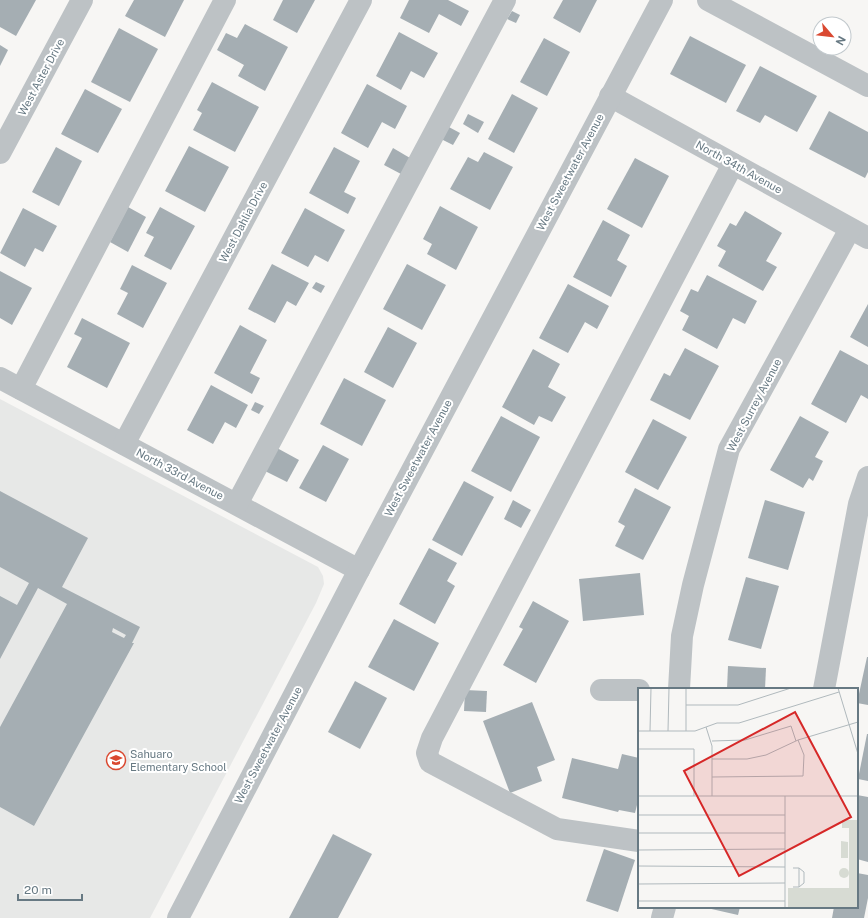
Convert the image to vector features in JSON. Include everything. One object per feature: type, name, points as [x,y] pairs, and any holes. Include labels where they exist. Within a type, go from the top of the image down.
[{"type":"street","name":"West Aster Drive","points":[[0,153],[82,0]]},
{"type":"street","points":[[21,389],[225,0]]},
{"type":"street","name":"West Dahlia Drive","points":[[124,444],[362,0]]},
{"type":"street","points":[[237,504],[505,0]]},
{"type":"street","name":"West Sweetwater Avenue","points":[[178,918],[359,570],[662,0]]},
{"type":"street","points":[[708,0],[868,86]]},
{"type":"street","name":"North 34th Avenue","points":[[610,96],[859,234]]},
{"type":"street","points":[[638,841],[557,829],[430,762],[427,753],[432,738],[733,164]]},
{"type":"street","name":"West Surrey Avenue","points":[[679,688],[682,636],[692,585],[729,449],[859,234]]},
{"type":"street","name":"North 33rd Avenue","points":[[0,378],[359,570]]},
{"type":"street","points":[[824,688],[859,504],[868,477]]},
{"type":"street","points":[[601,690],[638,690]]},
{"type":"street","points":[[662,918],[665,908]]},
{"type":"shaded area","name":"Sahuaro Elementary School","points":[[0,399],[318,567],[323,576],[324,584],[316,603],[150,918],[0,918]]},
{"type":"building","points":[[0,0],[36,0],[16,36],[0,27]]},
{"type":"building","points":[[134,0],[184,0],[165,37],[125,16]]},
{"type":"building","points":[[283,0],[315,0],[297,33],[273,20]]},
{"type":"building","points":[[409,0],[448,0],[469,11],[461,26],[439,14],[429,33],[400,18]]},
{"type":"building","points":[[563,0],[597,0],[580,33],[553,18]]},
{"type":"building","points":[[512,11],[520,15],[516,23],[507,19]]},
{"type":"building","points":[[245,24],[288,47],[265,91],[238,76],[244,65],[217,50],[226,33],[237,38]]},
{"type":"building","points":[[119,28],[158,49],[130,102],[91,82]]},
{"type":"building","points":[[399,32],[438,53],[424,78],[411,71],[401,90],[376,76]]},
{"type":"building","points":[[690,36],[746,65],[726,103],[670,74]]},
{"type":"building","points":[[544,38],[570,52],[547,96],[520,82]]},
{"type":"building","points":[[0,45],[8,50],[0,66]]},
{"type":"building","points":[[760,66],[817,96],[797,132],[765,115],[760,123],[736,111]]},
{"type":"building","points":[[212,82],[259,107],[235,152],[193,130],[202,113],[197,110]]},
{"type":"building","points":[[367,84],[407,106],[395,129],[382,122],[368,148],[341,133]]},
{"type":"building","points":[[85,89],[122,109],[98,153],[61,134]]},
{"type":"building","points":[[512,94],[538,108],[514,153],[488,139]]},
{"type":"building","points":[[829,111],[868,132],[868,172],[865,178],[809,149]]},
{"type":"building","points":[[468,114],[484,122],[478,133],[463,124]]},
{"type":"building","points":[[447,126],[460,133],[453,145],[441,139]]},
{"type":"building","points":[[189,146],[229,167],[205,212],[165,191]]},
{"type":"building","points":[[56,147],[82,161],[59,206],[32,192]]},
{"type":"building","points":[[334,147],[360,161],[344,192],[356,198],[348,214],[309,193]]},
{"type":"building","points":[[393,148],[410,158],[401,174],[384,165]]},
{"type":"building","points":[[484,152],[513,167],[490,210],[450,189],[468,157],[478,162]]},
{"type":"building","points":[[635,158],[669,176],[642,228],[607,209]]},
{"type":"building","points":[[440,206],[478,227],[456,270],[427,254],[432,244],[423,239]]},
{"type":"building","points":[[128,207],[146,217],[128,252],[110,242]]},
{"type":"building","points":[[160,207],[195,226],[171,270],[144,256],[154,237],[146,233]]},
{"type":"building","points":[[23,208],[57,226],[43,252],[35,248],[25,267],[0,253]]},
{"type":"building","points":[[305,208],[345,230],[328,262],[315,255],[308,267],[281,253]]},
{"type":"building","points":[[745,211],[782,233],[766,261],[777,267],[763,291],[718,266],[726,251],[717,246],[730,223],[736,226]]},
{"type":"building","points":[[603,220],[630,235],[617,260],[627,266],[611,297],[573,277]]},
{"type":"building","points":[[272,264],[309,283],[296,306],[287,301],[275,323],[248,309]]},
{"type":"building","points":[[407,264],[446,285],[422,330],[383,309]]},
{"type":"building","points":[[132,265],[167,283],[143,328],[117,314],[128,293],[120,289]]},
{"type":"building","points":[[0,271],[32,288],[12,325],[0,318]]},
{"type":"building","points":[[707,275],[757,301],[745,324],[733,318],[717,349],[682,330],[689,316],[680,311],[691,289],[698,292]]},
{"type":"building","points":[[316,282],[325,286],[321,293],[312,288]]},
{"type":"building","points":[[568,284],[609,306],[597,329],[585,322],[568,353],[539,338]]},
{"type":"building","points":[[868,304],[868,347],[850,337]]},
{"type":"building","points":[[82,318],[130,343],[107,388],[67,367],[82,338],[74,334]]},
{"type":"building","points":[[240,325],[267,340],[250,373],[260,378],[252,394],[214,373]]},
{"type":"building","points":[[388,327],[417,343],[393,388],[364,372]]},
{"type":"building","points":[[685,348],[719,366],[690,420],[650,400],[664,373],[670,376]]},
{"type":"building","points":[[533,349],[560,364],[548,387],[566,397],[552,422],[539,416],[534,425],[502,407]]},
{"type":"building","points":[[840,350],[868,365],[868,399],[861,395],[846,423],[811,404]]},
{"type":"building","points":[[344,378],[386,400],[362,446],[320,424]]},
{"type":"building","points":[[211,385],[248,405],[236,428],[225,422],[213,444],[187,430]]},
{"type":"building","points":[[255,402],[264,406],[259,414],[251,410]]},
{"type":"building","points":[[501,416],[540,437],[511,492],[471,471]]},
{"type":"building","points":[[800,416],[829,432],[815,457],[823,461],[813,481],[809,478],[803,488],[770,470]]},
{"type":"building","points":[[653,419],[687,437],[658,490],[625,472]]},
{"type":"building","points":[[323,445],[349,459],[326,502],[299,488]]},
{"type":"building","points":[[277,448],[299,460],[287,482],[265,471]]},
{"type":"building","points":[[464,481],[494,497],[462,556],[432,540]]},
{"type":"building","points":[[635,488],[671,507],[643,560],[615,546],[625,526],[618,522]]},
{"type":"building","points":[[0,491],[88,538],[62,587],[140,627],[132,643],[134,643],[34,826],[0,807],[0,727],[67,604],[38,588],[0,659],[0,596],[17,605],[29,583],[0,567]],"holes":[[[113,628],[126,635],[124,638],[112,632]]]},
{"type":"building","points":[[513,500],[531,510],[521,528],[504,519]]},
{"type":"building","points":[[765,500],[805,512],[788,570],[748,558]]},
{"type":"building","points":[[429,548],[457,563],[447,581],[455,586],[435,624],[399,604]]},
{"type":"building","points":[[640,573],[644,615],[583,621],[579,579]]},
{"type":"building","points":[[746,577],[779,586],[761,649],[728,640]]},
{"type":"building","points":[[533,601],[569,621],[536,683],[503,665],[523,629],[519,627]]},
{"type":"building","points":[[394,619],[439,643],[414,691],[368,667]]},
{"type":"building","points":[[868,657],[868,705],[858,703]]},
{"type":"building","points":[[728,666],[766,668],[765,688],[727,688]]},
{"type":"building","points":[[355,681],[387,698],[360,749],[328,732]]},
{"type":"building","points":[[465,690],[487,691],[486,712],[464,711]]},
{"type":"building","points":[[532,702],[555,760],[537,767],[542,781],[510,793],[483,721]]},
{"type":"building","points":[[868,734],[868,781],[858,779]]},
{"type":"building","points":[[622,754],[638,758],[638,801],[635,813],[619,810],[618,812],[562,798],[572,758],[618,769]]},
{"type":"building","points":[[858,795],[868,797],[868,862],[858,859]]},
{"type":"building","points":[[333,834],[372,854],[338,918],[289,918]]},
{"type":"building","points":[[604,849],[635,860],[618,912],[586,901]]},
{"type":"building","points":[[858,873],[868,875],[868,898],[864,918],[832,918],[834,908],[858,908]]},
{"type":"building","points":[[707,908],[740,908],[738,915]]},
{"type":"place","name":"Sahuaro Elementary School","points":[[116,760]]}]
